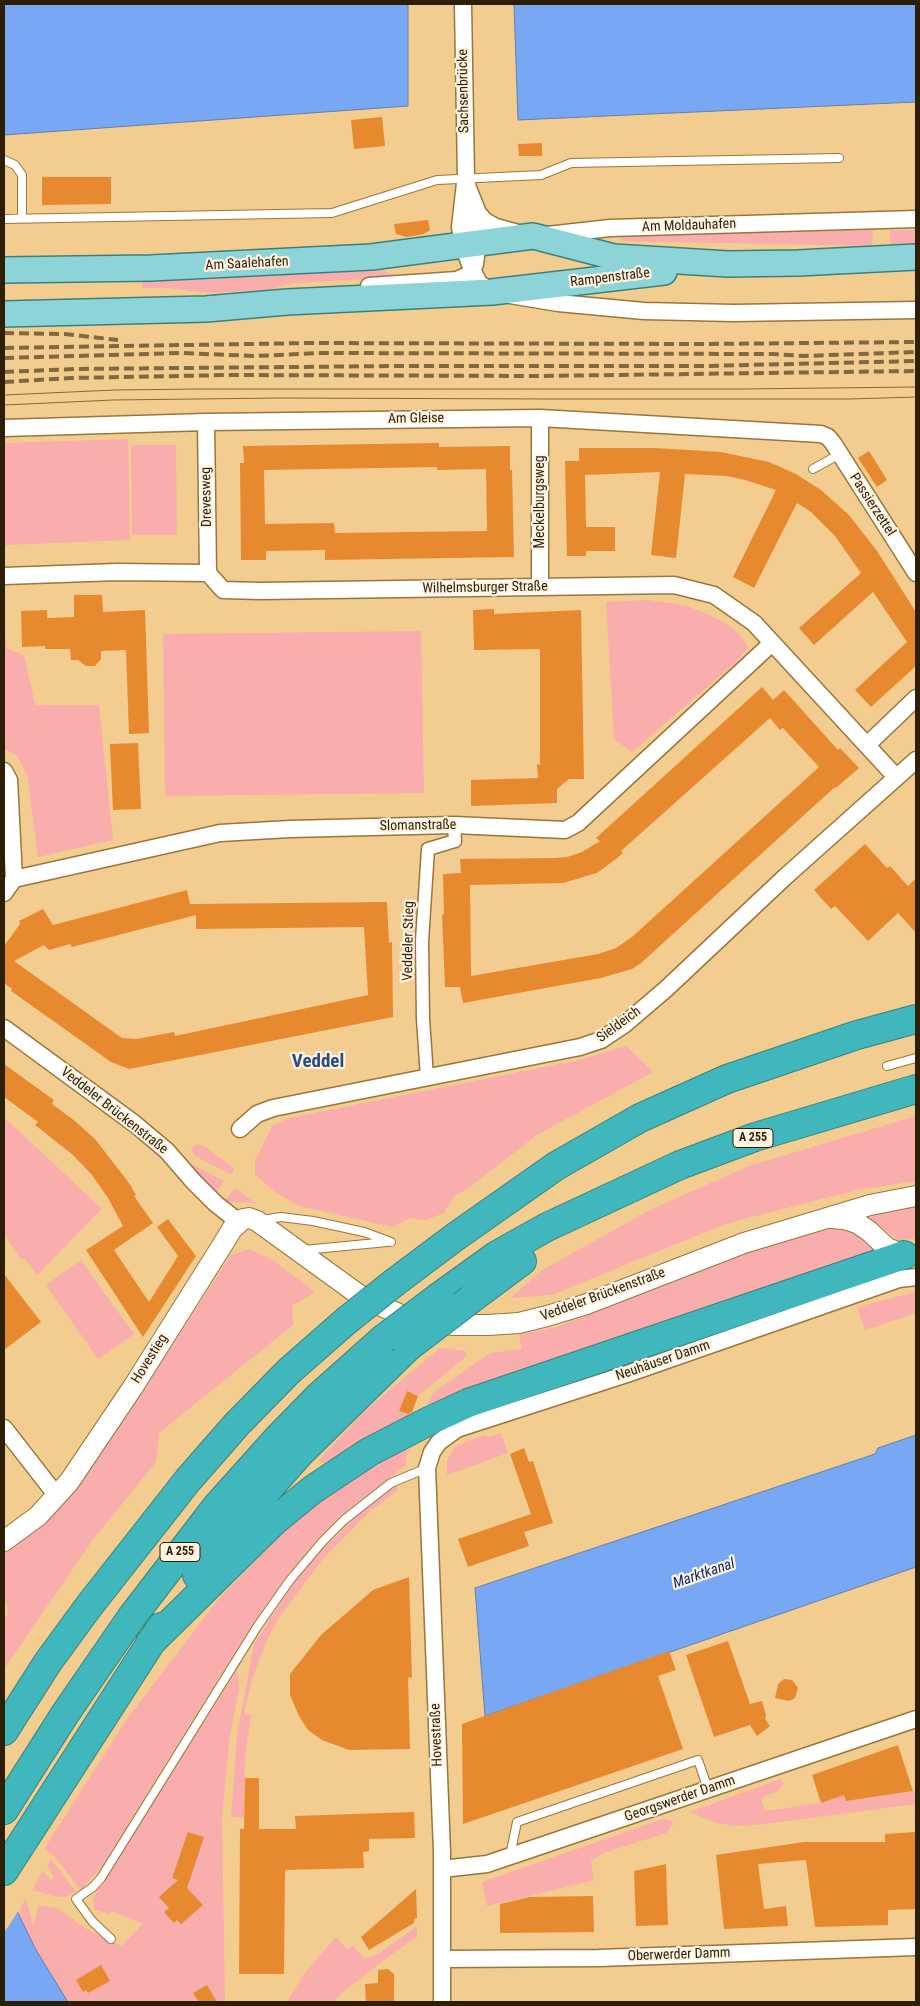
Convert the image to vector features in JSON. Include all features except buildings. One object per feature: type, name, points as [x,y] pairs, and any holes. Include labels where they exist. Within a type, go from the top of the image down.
[{"type":"highway","name":"A 255","points":[[4,1731],[48,1662],[89,1606],[188,1480],[237,1424],[270,1391],[346,1321],[395,1282],[556,1166],[640,1118],[727,1079],[857,1035],[916,1019]]},
{"type":"highway","name":"A 255","points":[[9,1803],[60,1722],[131,1618],[217,1506],[311,1404],[396,1343],[440,1296],[497,1254],[547,1227],[680,1165],[755,1137],[916,1089]]},
{"type":"highway","points":[[4,1871],[150,1643],[199,1572],[245,1515],[396,1343],[471,1299],[507,1270],[559,1236],[597,1205]]},
{"type":"highway","points":[[150,1643],[273,1522],[312,1490],[369,1452],[426,1422],[468,1404],[912,1261]]},
{"type":"main road","name":"Am Moldauhafen","points":[[470,245],[532,236]]},
{"type":"main road","name":"Rampenstraße","points":[[532,236],[614,258],[728,264],[913,259]]},
{"type":"main road","name":"Am Saalehafen","points":[[4,270],[151,268],[335,260],[404,254],[470,245]]},
{"type":"main road","name":"Rampenstraße","points":[[492,292],[728,264]]},
{"type":"main road","points":[[4,314],[206,309],[287,302],[492,292]]},
{"type":"street","name":"Sachsenbrücke","points":[[463,4],[466,178],[474,205],[483,219],[492,225],[532,236]]},
{"type":"street","name":"Sachsenbrücke","points":[[466,178],[463,189],[460,227],[470,245]]},
{"type":"street","points":[[206,309],[216,304],[298,291],[457,280],[465,277],[472,270],[476,260],[470,245],[474,205]]},
{"type":"street","name":"Am Moldauhafen","points":[[532,236],[610,228],[916,218]]},
{"type":"street","points":[[472,270],[479,283],[492,292],[558,303],[644,311],[734,314],[916,310]]},
{"type":"street","name":"Am Gleise","points":[[4,428],[206,422],[540,418],[805,433],[828,437]]},
{"type":"street","name":"Meckelburgsweg","points":[[540,418],[540,587]]},
{"type":"street","name":"Drevesweg","points":[[206,422],[208,573]]},
{"type":"street","name":"Passierzettel","points":[[828,437],[916,573]]},
{"type":"street","points":[[4,576],[117,572],[208,573]]},
{"type":"street","name":"Wilhelmsburger Straße","points":[[208,573],[223,590],[674,585],[714,595],[754,623],[896,777]]},
{"type":"street","name":"Slomanstraße","points":[[14,879],[220,833],[290,828],[454,825],[565,830],[578,823],[772,643]]},
{"type":"street","points":[[867,745],[916,698]]},
{"type":"street","name":"Sieldeich","points":[[240,1129],[251,1118],[265,1110],[580,1048],[609,1036],[666,989],[916,760]]},
{"type":"street","points":[[4,771],[9,780],[14,879],[4,894]]},
{"type":"street","name":"Veddeler Stieg","points":[[427,1077],[423,1019],[422,941],[428,849],[455,841],[454,825]]},
{"type":"street","name":"Veddeler Brückenstraße","points":[[4,1028],[135,1124],[167,1151],[193,1182],[216,1204],[248,1221]]},
{"type":"street","name":"Veddeler Brückenstraße","points":[[300,1251],[362,1296],[401,1315],[454,1325],[519,1323],[584,1305],[744,1242],[870,1205],[916,1196]]},
{"type":"street","name":"Veddeler Brückenstraße","points":[[829,1218],[844,1219],[857,1223],[869,1231],[887,1248],[912,1261]]},
{"type":"street","points":[[248,1221],[300,1251]]},
{"type":"street","name":"Hovestieg","points":[[4,1541],[38,1516],[69,1482],[133,1387],[223,1244],[248,1221]]},
{"type":"street","name":"Neuhäuser Damm","points":[[427,1468],[432,1452],[439,1442],[457,1429],[627,1374],[899,1279],[912,1261]]},
{"type":"street","points":[[4,1428],[57,1496]]},
{"type":"street","name":"Hovestraße","points":[[427,1468],[442,1870],[442,2002]]},
{"type":"street","name":"Georgswerder Damm","points":[[442,1870],[471,1867],[510,1856],[916,1719]]},
{"type":"street","name":"Oberwerder Damm","points":[[442,1959],[599,1958],[916,1947]]},
{"type":"lane","points":[[4,218],[332,213],[437,180],[541,175],[571,163],[839,158]]},
{"type":"lane","points":[[4,160],[15,165],[22,175],[22,218]]},
{"type":"lane","points":[[813,469],[840,454]]},
{"type":"lane","points":[[887,1066],[916,1058]]},
{"type":"lane","points":[[248,1221],[281,1217],[300,1219],[364,1232],[391,1242],[300,1251]]},
{"type":"lane","points":[[110,1939],[92,1921],[76,1899],[93,1887],[101,1878],[257,1627],[290,1580],[323,1541],[344,1520],[391,1483],[427,1468]]},
{"type":"lane","points":[[510,1856],[517,1822],[698,1760],[708,1789]]},
{"type":"shaded area","points":[[873,230],[872,246],[620,241],[622,236]]},
{"type":"shaded area","points":[[890,230],[916,230],[916,246],[890,246]]},
{"type":"shaded area","points":[[372,266],[400,277],[294,283],[266,290],[211,293],[165,288],[142,288],[142,276]]},
{"type":"shaded area","points":[[128,439],[130,540],[4,545],[4,443]]},
{"type":"shaded area","points":[[131,445],[176,445],[177,535],[132,535]]},
{"type":"shaded area","points":[[649,600],[687,606],[714,617],[733,628],[749,647],[734,664],[632,752],[614,739],[606,602]]},
{"type":"shaded area","points":[[4,620],[7,649],[24,655],[35,705],[99,705],[113,840],[38,857],[27,774],[16,755],[4,749]]},
{"type":"shaded area","points":[[421,631],[424,793],[165,796],[163,634]]},
{"type":"shaded area","points":[[626,1046],[653,1072],[537,1135],[467,1189],[454,1196],[444,1213],[426,1220],[409,1218],[393,1227],[299,1206],[274,1191],[255,1175],[255,1161],[272,1126],[289,1118],[579,1060]]},
{"type":"shaded area","points":[[916,1116],[916,1181],[857,1190],[725,1224],[552,1295],[510,1298],[544,1269],[652,1209],[749,1166]]},
{"type":"shaded area","points":[[5,1118],[102,1209],[37,1275],[24,1258],[22,1260],[4,1234]]},
{"type":"shaded area","points":[[195,1145],[203,1145],[234,1168],[233,1173],[230,1174],[195,1156],[191,1149]]},
{"type":"shaded area","points":[[186,1161],[224,1181],[215,1194]]},
{"type":"shaded area","points":[[235,1188],[255,1203],[225,1201]]},
{"type":"shaded area","points":[[916,1202],[916,1239],[898,1240],[868,1216]]},
{"type":"shaded area","points":[[836,1226],[856,1232],[878,1252],[424,1411],[434,1392],[490,1353],[522,1349],[519,1335],[557,1327],[753,1249]]},
{"type":"shaded area","points":[[250,1249],[274,1261],[315,1292],[292,1306],[293,1325],[159,1433],[156,1462],[92,1541],[4,1669],[4,1624],[8,1611],[4,1595],[4,1551],[43,1523],[62,1503],[149,1381],[231,1255]]},
{"type":"shaded area","points":[[81,1260],[134,1334],[98,1359],[46,1285]]},
{"type":"shaded area","points":[[916,1292],[916,1313],[865,1330],[857,1307]]},
{"type":"shaded area","points":[[440,1348],[465,1351],[467,1356],[418,1396],[407,1391],[399,1410],[411,1415],[331,1467],[319,1460],[366,1410]]},
{"type":"shaded area","points":[[501,1433],[508,1453],[447,1475],[447,1460],[456,1446],[484,1435],[489,1437]]},
{"type":"shaded area","points":[[408,1446],[405,1466],[340,1516],[319,1537],[287,1575],[244,1637],[102,1866],[81,1890],[54,1856],[44,1849],[127,1719],[217,1601],[290,1525],[339,1486],[395,1450]]},
{"type":"shaded area","points":[[396,1484],[398,1490],[368,1513],[322,1560],[278,1619],[267,1640],[252,1679],[244,1714],[251,1715],[245,1757],[244,1817],[231,1817],[237,1735],[254,1644],[294,1583],[327,1545],[364,1509]]},
{"type":"shaded area","points":[[236,1672],[239,1689],[230,1735],[222,1816],[225,2002],[68,2002],[36,1950],[18,1913],[26,1898],[33,1926],[39,1905],[56,1908],[85,1928],[121,1946],[143,1924],[113,1911],[108,1914],[95,1910],[93,1898]]},
{"type":"shaded area","points":[[780,1779],[784,1784],[778,1791],[761,1798],[765,1811],[821,1803],[844,1795],[847,1801],[916,1791],[916,1804],[757,1825],[734,1826],[714,1822],[690,1812]]},
{"type":"shaded area","points":[[663,1819],[671,1820],[673,1823],[666,1833],[603,1853],[591,1861],[594,1880],[487,1906],[482,1882]]},
{"type":"shaded area","points":[[51,1859],[76,1892],[67,1897],[57,1897],[32,1890],[43,1871],[50,1880],[54,1877],[47,1866]]},
{"type":"shaded area","points":[[417,1926],[417,1937],[344,1991],[334,2002],[287,2002],[304,1974],[336,1937],[347,1949],[353,1946],[365,1959],[378,1954]]},
{"type":"water","points":[[4,4],[408,4],[408,106],[4,135]]},
{"type":"water","points":[[514,4],[916,4],[916,102],[518,120]]},
{"type":"water","name":"Marktkanal","points":[[916,1435],[916,1567],[485,1716],[475,1588],[875,1454],[878,1448]]},
{"type":"water","points":[[4,1898],[18,1913],[36,1950],[68,2002],[4,2002]]},
{"type":"pier","points":[[4,1896],[19,1910],[4,1933]]},
{"type":"tram line","points":[[4,395],[115,390],[198,389],[742,389],[916,387]]},
{"type":"tram line","points":[[4,405],[113,400],[279,398],[849,399],[916,397]]},
{"type":"railway","points":[[4,333],[65,334],[118,340]]},
{"type":"railway","points":[[4,348],[308,343],[705,344],[916,342]]},
{"type":"railway","points":[[4,358],[181,353],[255,356],[322,353],[773,354],[804,356],[916,352]]},
{"type":"railway","points":[[4,372],[74,369],[399,366],[706,366],[916,361]]},
{"type":"railway","points":[[4,382],[71,378],[229,375],[538,376],[916,371]]},
{"type":"district","name":"Veddel","points":[[318,1062]]}]
